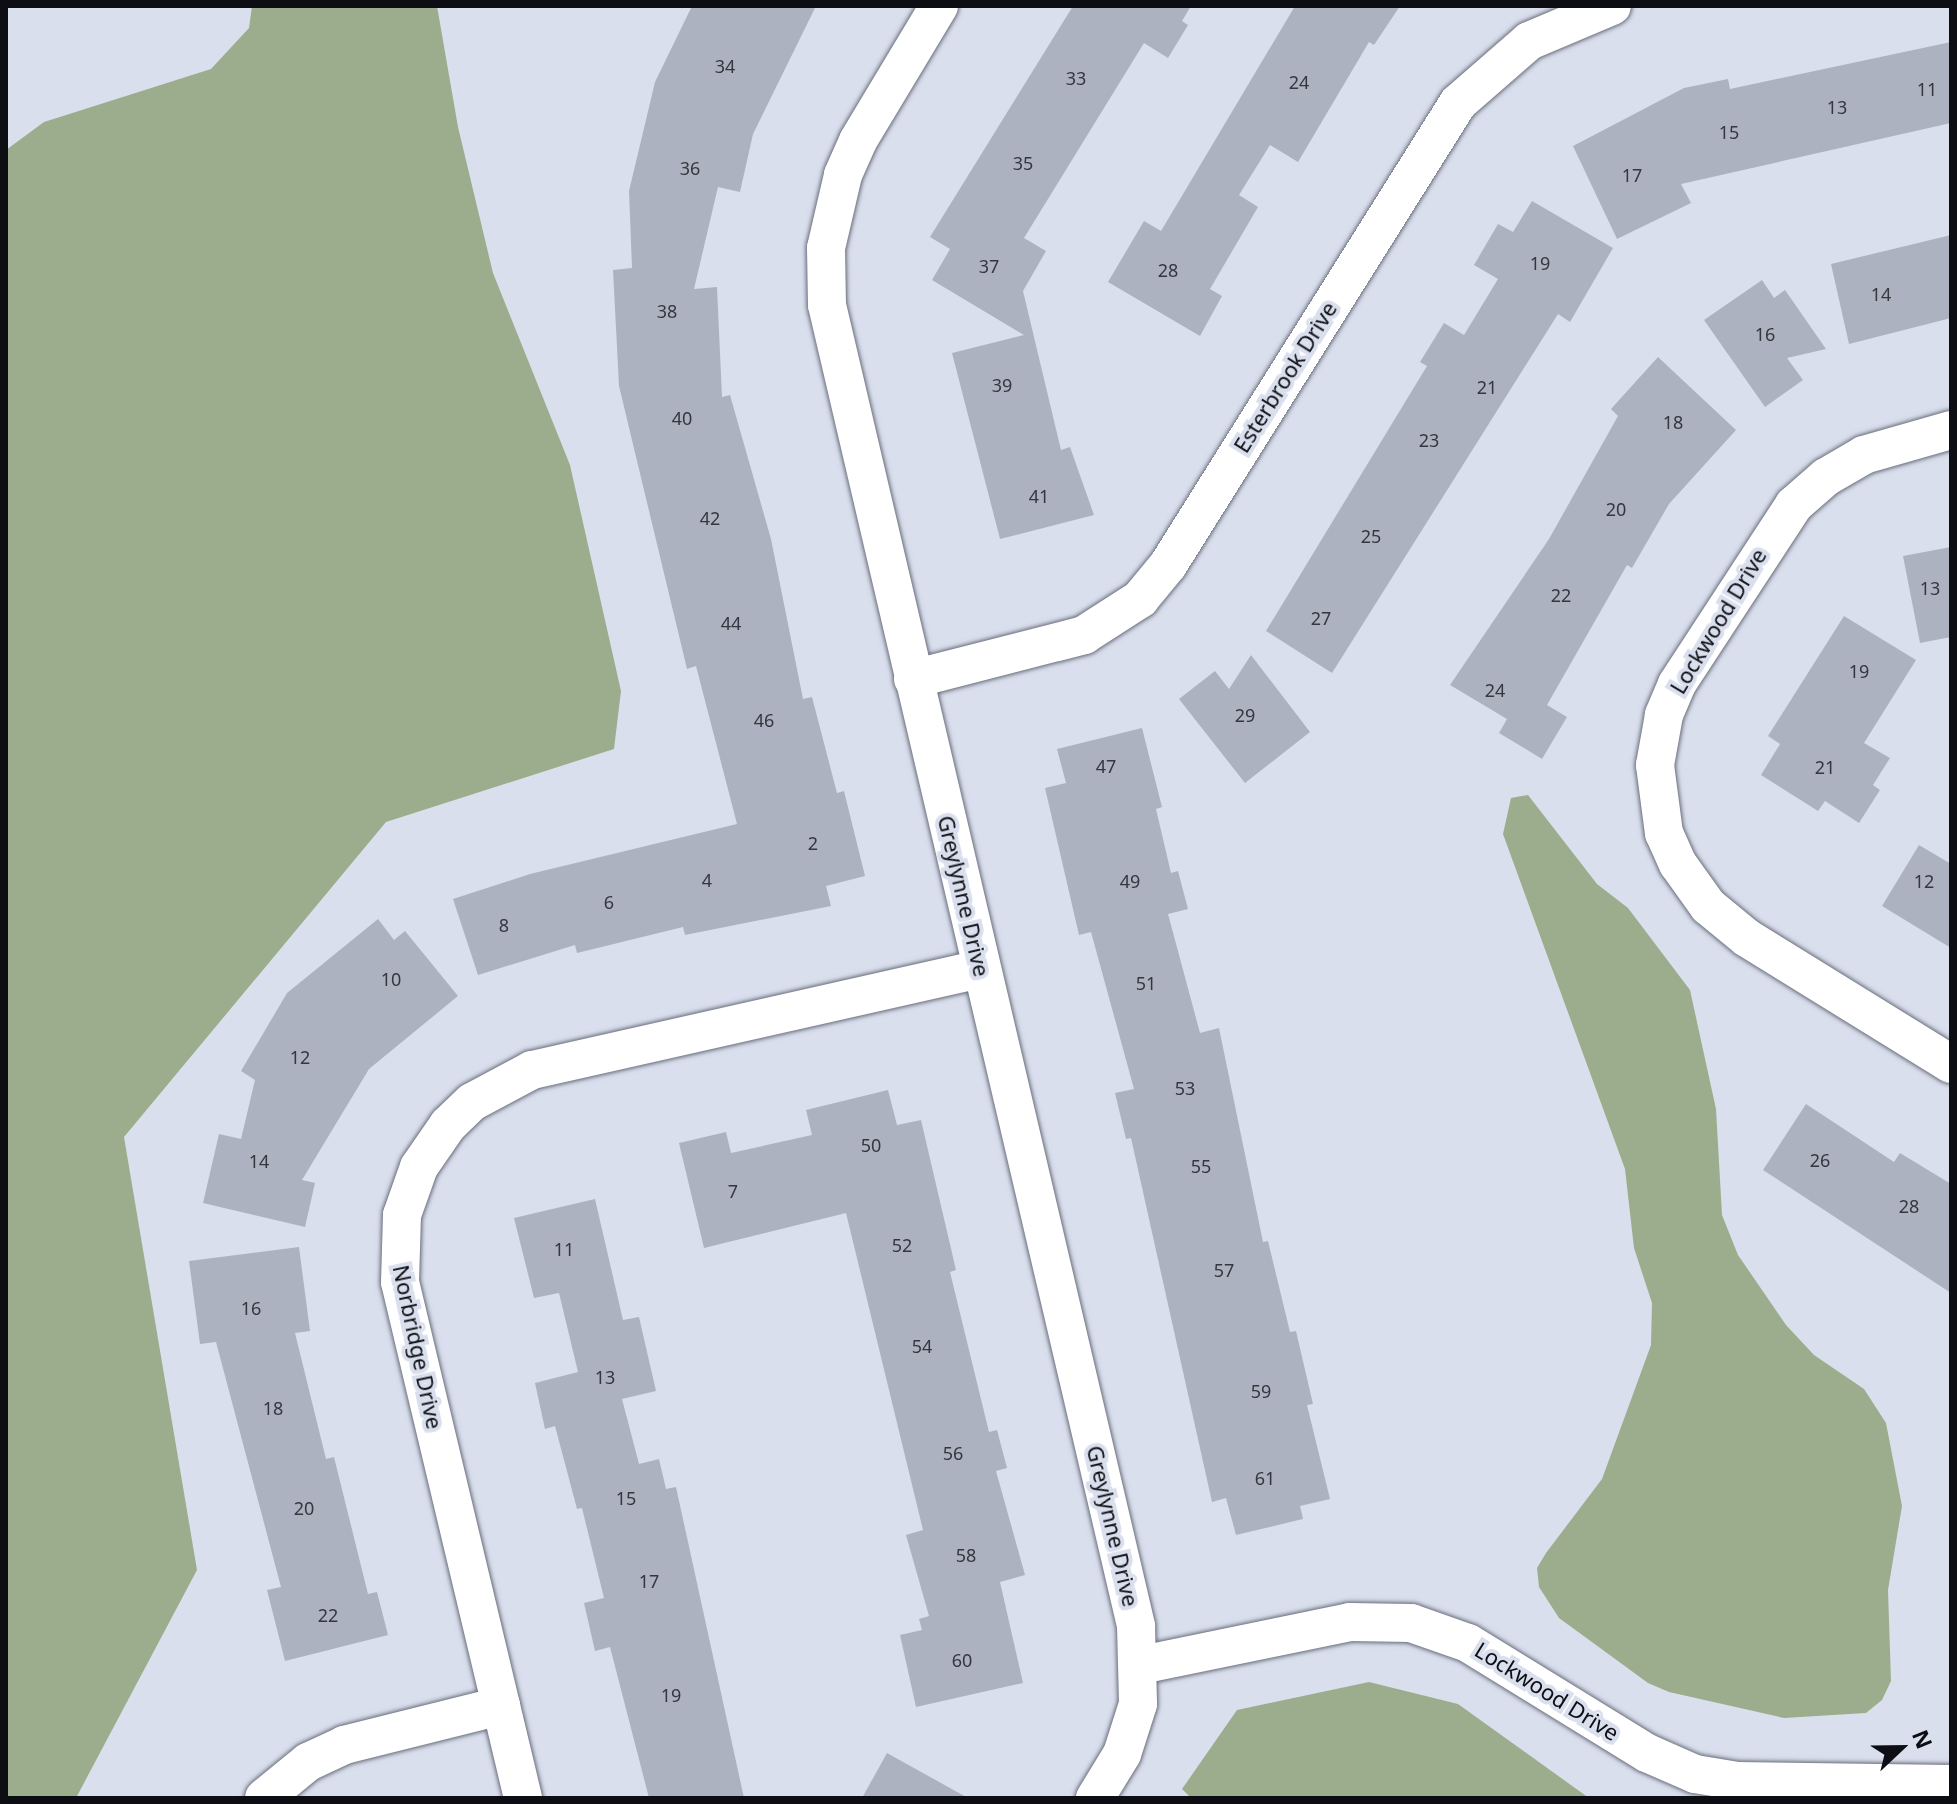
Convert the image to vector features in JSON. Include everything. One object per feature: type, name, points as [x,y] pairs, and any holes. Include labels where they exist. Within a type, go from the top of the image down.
[{"type":"street","name":"Greylynne Drive","points":[[939,6],[850,158],[832,211],[825,267],[829,323],[1136,1626],[1141,1665],[1132,1730],[1095,1798]]},
{"type":"street","name":"Esterbrook Drive","points":[[913,679],[1074,638],[1105,626],[1140,599],[1168,565],[1458,103],[1529,41],[1612,6]]},
{"type":"street","name":"Lockwood Drive","points":[[1951,430],[1864,455],[1826,477],[1794,505],[1677,684],[1662,723],[1655,765],[1664,833],[1678,864],[1708,906],[1747,938],[1951,1064]]},
{"type":"street","name":"Norbridge Drive","points":[[523,1798],[400,1282],[402,1215],[427,1152],[472,1102],[532,1070],[981,969]]},
{"type":"street","name":"Lockwood Drive","points":[[1141,1665],[1350,1622],[1411,1623],[1468,1643],[1678,1769],[1737,1781],[1951,1784]]},
{"type":"street","points":[[264,1798],[308,1762],[344,1745],[501,1706]]},
{"type":"green space","points":[[252,6],[437,6],[458,127],[493,273],[570,465],[621,691],[614,749],[386,822],[124,1137],[197,1570],[76,1798],[6,1798],[6,150],[44,122],[211,69],[249,28]]},
{"type":"green space","points":[[1528,795],[1597,884],[1628,908],[1690,990],[1716,1109],[1722,1215],[1738,1255],[1786,1325],[1814,1355],[1864,1389],[1886,1423],[1902,1506],[1888,1590],[1891,1681],[1882,1700],[1866,1713],[1784,1718],[1669,1692],[1648,1683],[1559,1618],[1539,1587],[1537,1568],[1602,1479],[1651,1345],[1652,1303],[1634,1248],[1625,1169],[1503,834],[1511,798]]},
{"type":"green space","points":[[1369,1682],[1458,1704],[1589,1798],[1191,1798],[1182,1789],[1237,1710]]},
{"type":"building","points":[[692,6],[816,6],[753,134],[740,192],[718,187],[694,289],[717,287],[722,397],[730,395],[771,539],[803,699],[812,697],[837,793],[844,791],[865,876],[826,886],[831,906],[685,935],[683,927],[577,953],[575,945],[478,975],[453,899],[530,874],[737,824],[696,666],[687,669],[619,386],[613,270],[632,268],[629,191],[655,82]]},
{"type":"building","points":[[1073,6],[1191,6],[1182,21],[1188,25],[1168,58],[1144,43],[1024,238],[1046,251],[1023,291],[1061,450],[1070,447],[1094,515],[1000,539],[952,353],[1024,335],[932,280],[950,249],[930,237]]},
{"type":"building","points":[[1295,6],[1400,6],[1374,45],[1369,42],[1298,162],[1270,145],[1239,195],[1258,207],[1210,289],[1222,296],[1200,336],[1108,282],[1144,221],[1161,231]]},
{"type":"building","points":[[1951,42],[1951,123],[1681,184],[1691,203],[1617,239],[1573,146],[1684,88],[1728,79],[1730,89]]},
{"type":"building","points":[[1532,201],[1613,248],[1570,322],[1558,314],[1332,673],[1266,631],[1427,366],[1420,362],[1444,323],[1464,335],[1498,279],[1474,265],[1498,224],[1513,232]]},
{"type":"building","points":[[1951,235],[1951,318],[1849,344],[1831,264]]},
{"type":"building","points":[[1762,280],[1774,298],[1785,290],[1826,349],[1787,358],[1803,380],[1765,407],[1704,320]]},
{"type":"building","points":[[1658,357],[1736,430],[1669,504],[1632,568],[1627,565],[1547,705],[1567,717],[1542,759],[1499,733],[1507,719],[1450,685],[1549,539],[1618,416],[1611,409]]},
{"type":"building","points":[[1951,547],[1951,637],[1920,643],[1903,556]]},
{"type":"building","points":[[1844,616],[1916,660],[1864,743],[1890,758],[1873,785],[1880,790],[1859,823],[1825,801],[1818,811],[1761,775],[1780,744],[1768,736]]},
{"type":"building","points":[[1251,655],[1310,732],[1245,783],[1179,699],[1215,671],[1229,689]]},
{"type":"building","points":[[1142,728],[1162,807],[1156,809],[1171,873],[1178,871],[1188,909],[1168,914],[1200,1033],[1219,1028],[1263,1242],[1268,1241],[1290,1332],[1296,1331],[1313,1404],[1307,1405],[1330,1499],[1300,1506],[1303,1519],[1236,1535],[1226,1498],[1212,1502],[1131,1138],[1126,1139],[1115,1093],[1134,1089],[1091,932],[1079,935],[1045,788],[1066,783],[1057,749]]},
{"type":"building","points":[[1919,845],[1951,864],[1951,948],[1882,906]]},
{"type":"building","points":[[378,919],[394,940],[405,931],[458,996],[369,1069],[302,1180],[315,1183],[305,1227],[203,1203],[219,1134],[241,1139],[255,1080],[241,1071],[287,993]]},
{"type":"building","points":[[888,1090],[897,1125],[921,1120],[956,1270],[950,1272],[989,1432],[997,1430],[1007,1468],[996,1471],[1025,1575],[1000,1582],[1023,1683],[916,1707],[900,1635],[922,1630],[919,1619],[929,1616],[906,1535],[923,1530],[846,1213],[704,1248],[679,1143],[726,1132],[731,1153],[812,1135],[806,1110]]},
{"type":"building","points":[[1806,1104],[1894,1162],[1900,1153],[1951,1184],[1951,1293],[1763,1170]]},
{"type":"building","points":[[595,1199],[623,1320],[639,1317],[656,1391],[622,1399],[639,1464],[659,1459],[666,1489],[676,1487],[744,1798],[649,1798],[610,1647],[595,1651],[584,1603],[604,1598],[582,1508],[577,1509],[555,1426],[545,1429],[535,1383],[578,1372],[559,1293],[534,1298],[514,1218]]},
{"type":"building","points":[[299,1247],[310,1331],[295,1333],[326,1459],[334,1457],[368,1594],[377,1592],[388,1635],[285,1661],[267,1590],[281,1587],[216,1342],[200,1344],[189,1261]]},
{"type":"building","points":[[887,1753],[968,1798],[862,1798]]}]
